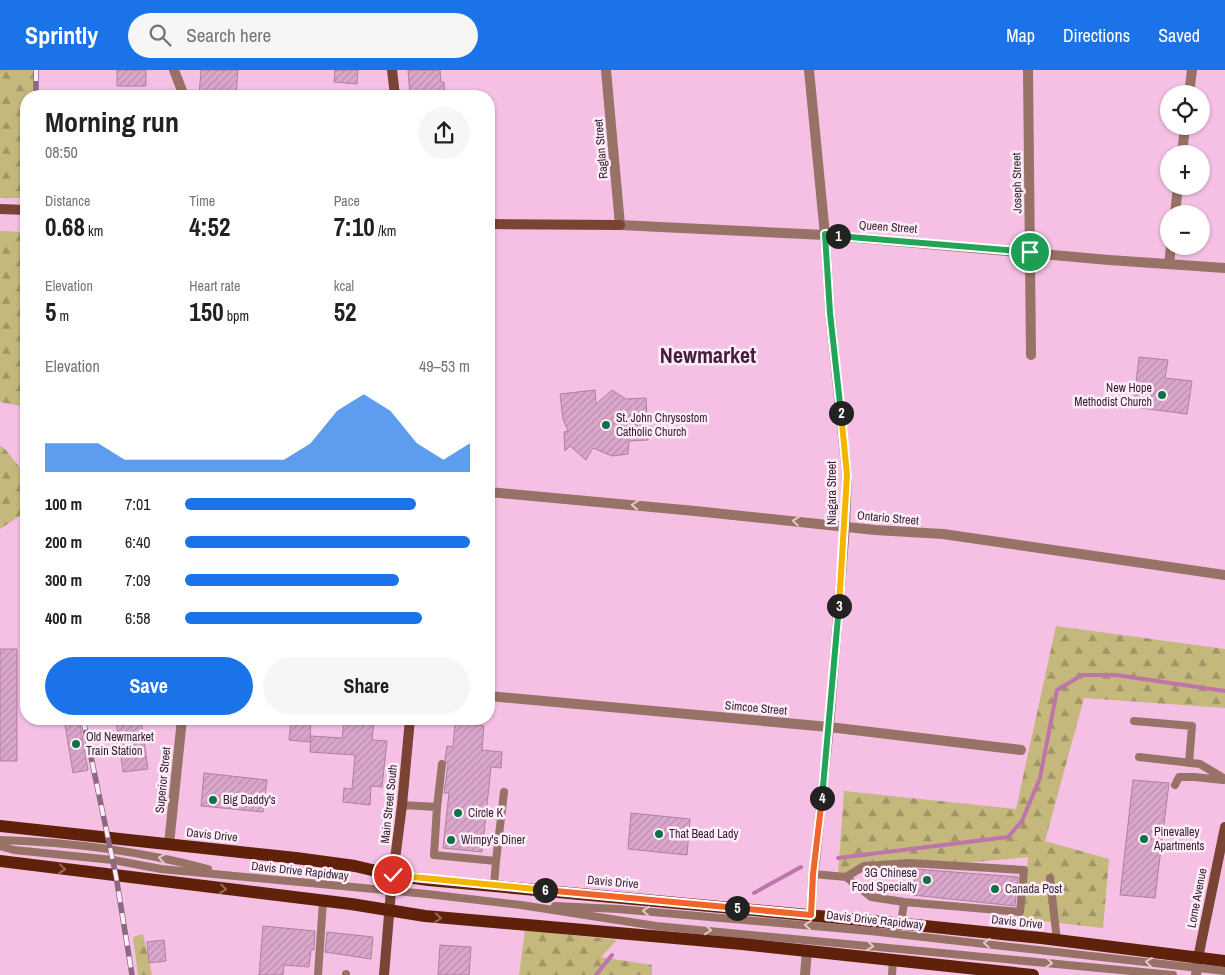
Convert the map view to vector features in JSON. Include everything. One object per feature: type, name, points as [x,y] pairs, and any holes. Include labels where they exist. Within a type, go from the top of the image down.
[{"type":"main road","points":[[392,70],[394,90]]},
{"type":"main road","points":[[4,210],[20,210]]},
{"type":"main road","name":"Queen Street","points":[[495,224],[620,225]]},
{"type":"main road","name":"Main Street South","points":[[393,875],[409,725]]},
{"type":"main road","name":"Davis Drive","points":[[0,826],[16,834],[169,844],[355,866],[393,875],[1057,940],[1197,967],[1225,962]]},
{"type":"main road","name":"Lorne Avenue","points":[[1197,967],[1225,827]]},
{"type":"main road","points":[[0,862],[390,910],[425,916],[742,944],[1033,975]]},
{"type":"main road","points":[[384,975],[391,891]]},
{"type":"street","points":[[174,70],[182,90]]},
{"type":"street","name":"Raglan Street","points":[[606,70],[620,225]]},
{"type":"street","name":"Niagara Street","points":[[809,70],[825,234],[830,313],[847,475],[845,526],[829,727],[813,874],[811,915]]},
{"type":"street","name":"Joseph Street","points":[[1028,70],[1031,355]]},
{"type":"street","points":[[1190,85],[1192,70]]},
{"type":"street","name":"Queen Street","points":[[620,225],[825,234],[1109,260],[1225,268]]},
{"type":"street","points":[[1169,264],[1170,255]]},
{"type":"street","name":"Ontario Street","points":[[495,493],[943,534],[1225,575]]},
{"type":"street","name":"Simcoe Street","points":[[495,697],[829,727],[1021,750]]},
{"type":"street","name":"Superior Street","points":[[169,844],[181,725]]},
{"type":"street","name":"Main Street South","points":[[391,891],[393,875]]},
{"type":"street","points":[[805,975],[807,951]]},
{"type":"lane","points":[[1134,721],[1192,726],[1190,763]]},
{"type":"lane","points":[[1139,757],[1200,764],[1225,779]]},
{"type":"lane","points":[[442,764],[434,855],[496,861]]},
{"type":"lane","points":[[1175,785],[1179,777],[1194,776],[1225,779]]},
{"type":"lane","points":[[494,885],[504,792]]},
{"type":"lane","points":[[402,805],[437,807]]},
{"type":"lane","points":[[13,864],[16,834]]},
{"type":"lane","name":"Davis Drive Rapidway","points":[[0,840],[16,834],[168,859],[226,874]]},
{"type":"lane","name":"Davis Drive Rapidway","points":[[0,846],[14,850],[113,860],[161,869],[427,894],[521,905],[656,926],[1173,975]]},
{"type":"lane","points":[[813,874],[846,877],[871,897],[904,902],[1020,912],[1024,870],[910,862],[864,866],[846,877]]},
{"type":"lane","points":[[1050,878],[1057,940]]},
{"type":"lane","points":[[318,975],[323,902]]},
{"type":"lane","points":[[901,924],[904,902]]},
{"type":"lane","name":"Davis Drive Rapidway","points":[[521,905],[618,909],[851,929],[1225,971]]},
{"type":"lane","points":[[892,960],[892,975]]},
{"type":"green space","points":[[0,70],[36,70],[36,90],[20,90],[20,198],[0,198]]},
{"type":"green space","points":[[0,231],[20,232],[20,406],[0,402]]},
{"type":"green space","points":[[0,446],[4,448],[20,468],[20,516],[0,529]]},
{"type":"green space","points":[[1056,626],[1225,649],[1225,708],[1084,698],[1045,841],[1109,859],[1103,928],[1023,919],[1028,857],[838,875],[844,791],[1016,809]]},
{"type":"green space","points":[[525,930],[617,940],[601,957],[652,965],[652,975],[519,975]]},
{"type":"green space","points":[[143,934],[152,975],[138,975],[133,937]]},
{"type":"building","points":[[117,70],[146,70],[146,86],[117,86]]},
{"type":"building","points":[[201,70],[238,70],[236,90],[199,90]]},
{"type":"building","points":[[335,70],[358,70],[357,84],[334,82]]},
{"type":"building","points":[[408,70],[440,70],[441,82],[444,82],[445,90],[410,90]]},
{"type":"building","name":"New Hope Methodist Church","points":[[1139,357],[1168,360],[1165,378],[1192,381],[1187,414],[1133,407]]},
{"type":"building","name":"St. John Chrysostom Catholic Church","points":[[595,390],[596,404],[612,390],[626,399],[646,398],[648,440],[629,441],[628,454],[612,456],[593,448],[586,460],[570,446],[565,451],[564,432],[568,431],[563,419],[560,394]]},
{"type":"building","points":[[0,649],[17,649],[17,761],[0,761]]},
{"type":"building","name":"Old Newmarket Train Station","points":[[65,725],[80,725],[88,770],[73,773]]},
{"type":"building","points":[[117,725],[142,725],[148,769],[123,772]]},
{"type":"building","points":[[290,725],[311,725],[310,742],[289,740]]},
{"type":"building","points":[[343,725],[374,725],[372,740],[387,741],[382,787],[371,786],[370,805],[343,802],[344,788],[352,789],[355,755],[310,752],[311,736],[342,738]]},
{"type":"building","points":[[455,725],[474,725],[484,726],[482,750],[502,752],[501,768],[491,767],[482,852],[443,848],[449,793],[444,793],[448,765],[445,759],[447,746],[453,747]]},
{"type":"building","points":[[204,773],[267,780],[263,812],[201,806]]},
{"type":"building","name":"Pinevalley Apartments","points":[[1133,780],[1169,783],[1155,898],[1120,895]]},
{"type":"building","name":"That Bead Lady","points":[[631,813],[690,819],[687,855],[628,849]]},
{"type":"building","points":[[915,869],[1018,877],[1015,906],[913,895]]},
{"type":"building","points":[[263,926],[315,931],[314,950],[311,950],[309,967],[284,965],[283,975],[259,975]]},
{"type":"building","points":[[327,932],[373,937],[371,959],[325,952]]},
{"type":"building","points":[[164,940],[166,961],[149,963],[147,942]]},
{"type":"building","points":[[440,945],[471,947],[469,975],[438,975]]},
{"type":"waterway","points":[[838,858],[1008,837],[1022,821],[1040,778],[1057,690],[1082,675],[1116,675],[1225,691]]},
{"type":"waterway","points":[[754,893],[801,867]]},
{"type":"waterway","points":[[596,975],[612,955]]},
{"type":"railway","points":[[36,70],[36,90]]},
{"type":"railway","points":[[84,725],[116,876],[132,975]]},
{"type":"place","name":"New Hope Methodist Church","points":[[1162,395]]},
{"type":"place","name":"St. John Chrysostom Catholic Church","points":[[606,425]]},
{"type":"place","name":"Old Newmarket Train Station","points":[[76,744]]},
{"type":"place","name":"Big Daddy's","points":[[213,800]]},
{"type":"place","name":"Circle K","points":[[458,813]]},
{"type":"place","name":"That Bead Lady","points":[[659,834]]},
{"type":"place","name":"Pinevalley Apartments","points":[[1144,839]]},
{"type":"place","name":"Wimpy's Diner","points":[[451,840]]},
{"type":"place","name":"3G Chinese Food Specialty","points":[[927,880]]},
{"type":"place","name":"Canada Post","points":[[995,889]]},
{"type":"district","name":"Newmarket","points":[[708,355]]},
{"type":"route","points":[[393,875],[428,880],[811,915],[813,874],[829,727],[845,526],[847,475],[830,313],[825,234],[1030,252]]}]
